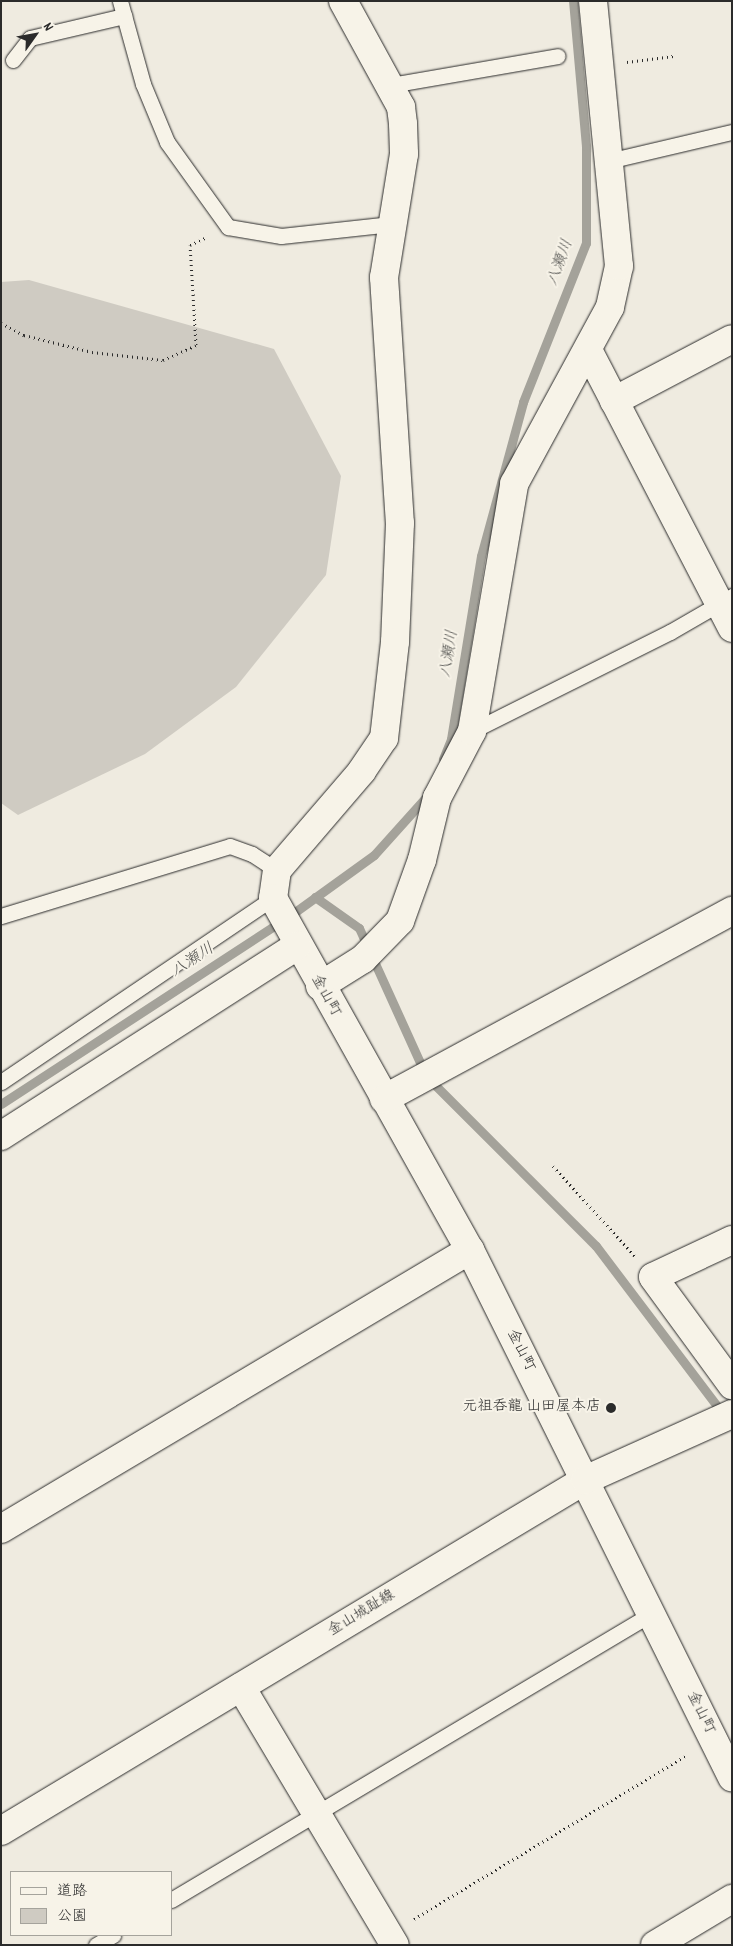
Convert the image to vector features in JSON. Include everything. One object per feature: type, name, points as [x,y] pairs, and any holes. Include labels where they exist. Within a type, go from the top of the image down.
[{"type":"street","points":[[275,902],[277,870],[362,771],[384,738],[395,642],[400,523],[384,277],[391,224],[404,154],[401,107],[343,1]]},
{"type":"street","points":[[320,986],[370,952],[400,921],[422,860],[437,798],[472,732],[514,484],[610,307],[619,266],[593,1]]},
{"type":"street","points":[[614,402],[732,339]]},
{"type":"street","points":[[588,350],[614,402],[725,600],[732,628]]},
{"type":"street","name":"金山町","points":[[275,902],[320,986],[470,1250],[732,1777]]},
{"type":"street","points":[[384,1099],[732,910]]},
{"type":"street","points":[[1,1136],[295,940]]},
{"type":"street","points":[[732,1240],[653,1277],[732,1385]]},
{"type":"street","points":[[1,1529],[470,1250]]},
{"type":"street","name":"金山城趾線","points":[[1,1831],[585,1480],[732,1414]]},
{"type":"street","points":[[241,1687],[391,1939]]},
{"type":"street","points":[[655,1945],[732,1899]]},
{"type":"lane","points":[[120,1],[143,84],[167,142],[228,227],[281,236],[391,224]]},
{"type":"lane","points":[[13,60],[30,38],[124,16]]},
{"type":"lane","points":[[390,85],[558,56]]},
{"type":"lane","points":[[608,161],[732,132]]},
{"type":"lane","points":[[472,732],[725,600]]},
{"type":"lane","points":[[1,916],[230,846],[252,854],[277,870]]},
{"type":"lane","points":[[1,1082],[275,902]]},
{"type":"lane","points":[[172,1899],[651,1614]]},
{"type":"lane","points":[[96,1945],[111,1936]]},
{"type":"path","points":[[600,66],[674,56]]},
{"type":"path","points":[[1,323],[24,335],[92,352],[163,360],[196,345],[190,244],[228,227]]},
{"type":"path","points":[[553,1166],[653,1277]]},
{"type":"path","points":[[391,1939],[713,1740]]},
{"type":"green space","points":[[29,280],[274,349],[341,476],[326,575],[236,687],[145,754],[18,815],[1,803],[1,282]]},
{"type":"waterway","name":"八瀬川","points":[[443,759],[451,739],[481,556],[523,402],[586,243],[586,146],[573,1]]},
{"type":"waterway","name":"八瀬川","points":[[1,1104],[295,912],[374,855],[427,796]]},
{"type":"waterway","points":[[315,897],[359,928],[426,1076],[596,1246],[723,1414]]},
{"type":"place","name":"元祖呑龍 山田屋本店","points":[[611,1408]]}]
